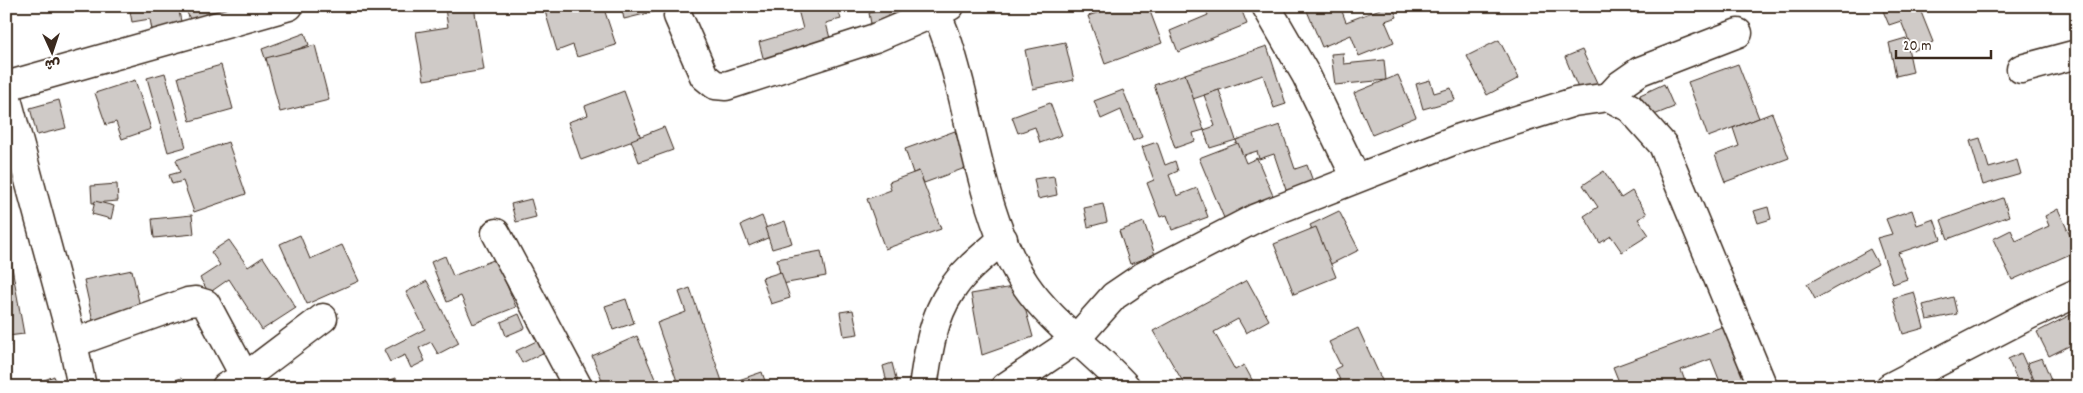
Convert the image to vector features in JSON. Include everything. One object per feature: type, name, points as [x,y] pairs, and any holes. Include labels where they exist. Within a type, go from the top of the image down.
[{"type":"street","points":[[6,86],[289,6]]},
{"type":"street","points":[[1266,6],[1306,75],[1356,178]]},
{"type":"street","points":[[678,16],[704,76],[715,85],[726,86],[875,38],[940,9],[992,210],[1003,239],[1026,284],[1075,340],[1104,363],[1126,387]]},
{"type":"street","points":[[1609,97],[1620,85],[1640,72],[1738,32]]},
{"type":"street","points":[[2021,69],[2077,54]]},
{"type":"street","points":[[6,95],[73,343],[82,387]]},
{"type":"street","points":[[1005,387],[1075,340],[1114,296],[1142,277],[1256,218],[1460,138],[1574,102],[1609,97],[1630,108],[1663,145],[1763,387]]},
{"type":"street","points":[[496,233],[578,387]]},
{"type":"street","points":[[923,387],[936,323],[950,291],[971,266],[1003,239]]},
{"type":"street","points":[[1890,387],[2029,314],[2077,292]]},
{"type":"street","points":[[73,343],[188,302],[202,302],[206,304],[235,382],[323,318]]},
{"type":"building","points":[[129,6],[178,6],[183,32],[153,36],[150,19],[132,22]]},
{"type":"building","points":[[184,6],[239,6],[196,32]]},
{"type":"building","points":[[474,6],[484,70],[424,80],[416,32],[448,27],[445,9]]},
{"type":"building","points":[[549,6],[603,6],[616,45],[577,57],[573,45],[557,51],[544,8]]},
{"type":"building","points":[[621,6],[656,6],[657,11],[624,19]]},
{"type":"building","points":[[797,6],[837,6],[841,19],[826,23],[832,46],[765,65],[759,42],[803,29]]},
{"type":"building","points":[[1107,6],[1148,6],[1162,43],[1105,64],[1088,16],[1108,9]]},
{"type":"building","points":[[1204,6],[1217,6],[1219,11],[1230,6],[1240,6],[1247,24],[1178,52],[1170,31],[1208,15]]},
{"type":"building","points":[[1305,6],[1340,6],[1346,22],[1380,9],[1379,6],[1392,6],[1397,17],[1385,21],[1394,42],[1359,56],[1351,35],[1322,47]]},
{"type":"building","points":[[1881,6],[1931,6],[1931,8],[1921,12],[1933,42],[1913,51],[1901,21],[1889,25]]},
{"type":"building","points":[[892,8],[896,24],[872,29],[869,13]]},
{"type":"building","points":[[305,33],[309,45],[266,61],[262,49]]},
{"type":"building","points":[[1906,38],[1913,72],[1896,76],[1889,43]]},
{"type":"building","points":[[1499,40],[1519,78],[1487,95],[1467,56]]},
{"type":"building","points":[[1065,42],[1074,80],[1033,89],[1025,50]]},
{"type":"building","points":[[315,45],[329,100],[280,112],[266,58]]},
{"type":"building","points":[[1267,46],[1286,104],[1274,108],[1263,75],[1193,99],[1185,74]]},
{"type":"building","points":[[1582,50],[1598,85],[1580,93],[1565,57]]},
{"type":"building","points":[[1343,53],[1344,64],[1384,60],[1386,80],[1335,85],[1331,54]]},
{"type":"building","points":[[1738,64],[1759,118],[1708,137],[1688,82]]},
{"type":"building","points":[[221,65],[233,109],[190,121],[178,77]]},
{"type":"building","points":[[165,73],[186,147],[168,152],[147,78]]},
{"type":"building","points":[[1185,74],[1204,130],[1193,133],[1195,141],[1175,148],[1154,85]]},
{"type":"building","points":[[1398,75],[1416,117],[1372,135],[1354,93]]},
{"type":"building","points":[[135,80],[151,129],[122,139],[116,122],[106,125],[95,93]]},
{"type":"building","points":[[1430,80],[1434,93],[1451,88],[1455,100],[1423,109],[1416,84]]},
{"type":"building","points":[[1664,84],[1674,107],[1649,117],[1640,95]]},
{"type":"building","points":[[1123,90],[1142,137],[1133,141],[1121,110],[1101,119],[1094,101]]},
{"type":"building","points":[[1219,90],[1236,140],[1210,148],[1204,130],[1215,126],[1204,95]]},
{"type":"building","points":[[624,91],[641,138],[581,160],[568,122],[588,115],[585,106]]},
{"type":"building","points":[[59,100],[66,128],[37,135],[30,108]]},
{"type":"building","points":[[1050,103],[1062,135],[1040,143],[1035,127],[1018,133],[1012,117]]},
{"type":"building","points":[[1772,113],[1789,158],[1725,182],[1715,155],[1739,146],[1733,128]]},
{"type":"building","points":[[1280,125],[1295,169],[1307,165],[1314,184],[1287,193],[1274,154],[1259,159],[1257,151],[1241,156],[1236,140]]},
{"type":"building","points":[[664,127],[673,150],[639,162],[631,140]]},
{"type":"building","points":[[955,131],[968,167],[924,183],[919,171],[913,173],[905,149]]},
{"type":"building","points":[[1980,138],[1989,168],[2017,160],[2021,174],[1983,185],[1970,141]]},
{"type":"building","points":[[228,142],[246,194],[194,212],[183,181],[172,184],[169,175],[180,172],[176,160]]},
{"type":"building","points":[[1157,142],[1165,165],[1175,161],[1178,171],[1169,175],[1177,196],[1197,188],[1208,217],[1172,230],[1167,215],[1160,217],[1147,183],[1154,180],[1142,147]]},
{"type":"building","points":[[1238,143],[1246,163],[1257,158],[1274,198],[1224,218],[1199,158]]},
{"type":"building","points":[[919,171],[941,229],[885,249],[867,199],[891,190],[889,182]]},
{"type":"building","points":[[1604,171],[1621,198],[1632,191],[1647,214],[1638,219],[1649,235],[1622,252],[1611,236],[1600,243],[1584,216],[1598,207],[1583,185]]},
{"type":"building","points":[[1054,176],[1057,195],[1038,199],[1034,179]]},
{"type":"building","points":[[117,184],[118,201],[92,203],[91,186]]},
{"type":"building","points":[[2003,198],[2009,216],[1948,239],[1941,220]]},
{"type":"building","points":[[531,199],[536,217],[516,222],[511,204]]},
{"type":"building","points":[[95,201],[114,206],[111,219],[92,214]]},
{"type":"building","points":[[1103,204],[1107,222],[1088,227],[1084,208]]},
{"type":"building","points":[[1768,207],[1771,219],[1758,223],[1754,211]]},
{"type":"building","points":[[2058,209],[2077,251],[2012,280],[1993,239],[2011,230],[2016,241],[2049,226],[2045,216]]},
{"type":"building","points":[[1912,210],[1917,225],[1934,219],[1941,239],[1898,253],[1907,279],[1893,284],[1877,238],[1892,234],[1886,219]]},
{"type":"building","points":[[1339,211],[1359,250],[1329,265],[1310,225]]},
{"type":"building","points":[[192,215],[194,234],[154,238],[152,219]]},
{"type":"building","points":[[762,216],[770,237],[749,246],[741,225]]},
{"type":"building","points":[[785,221],[792,243],[772,249],[765,228]]},
{"type":"building","points":[[1144,222],[1155,255],[1130,264],[1119,231]]},
{"type":"building","points":[[1316,227],[1336,277],[1294,294],[1274,244]]},
{"type":"building","points":[[300,235],[310,259],[342,245],[359,281],[307,304],[280,244]]},
{"type":"building","points":[[229,240],[248,267],[263,257],[296,308],[262,330],[229,279],[209,293],[200,278],[220,265],[211,252]]},
{"type":"building","points":[[1870,249],[1878,264],[1815,299],[1807,284]]},
{"type":"building","points":[[821,251],[826,276],[782,284],[777,259]]},
{"type":"building","points":[[445,256],[453,276],[496,259],[516,307],[473,324],[461,296],[447,302],[431,262]]},
{"type":"building","points":[[11,262],[24,334],[8,336],[10,346],[6,347],[6,263]]},
{"type":"building","points":[[132,270],[141,311],[93,321],[84,280]]},
{"type":"building","points":[[781,272],[790,298],[771,304],[762,278]]},
{"type":"building","points":[[1247,280],[1269,320],[1246,333],[1238,319],[1214,332],[1235,370],[1244,365],[1256,387],[1186,387],[1153,331]]},
{"type":"building","points":[[427,281],[459,343],[438,354],[431,342],[419,348],[425,361],[411,368],[405,355],[390,362],[384,350],[425,329],[406,292]]},
{"type":"building","points":[[1019,286],[1033,337],[982,355],[971,294]]},
{"type":"building","points":[[690,288],[724,387],[679,387],[657,323],[686,312],[679,292]]},
{"type":"building","points":[[1914,292],[1924,328],[1903,334],[1893,298]]},
{"type":"building","points":[[1953,297],[1957,314],[1927,320],[1923,305]]},
{"type":"building","points":[[626,299],[634,323],[613,330],[605,306]]},
{"type":"building","points":[[853,310],[858,334],[844,336],[840,312]]},
{"type":"building","points":[[519,314],[525,328],[506,336],[501,322]]},
{"type":"building","points":[[2072,314],[2077,323],[2077,342],[2049,356],[2037,332]]},
{"type":"building","points":[[1724,326],[1747,387],[1722,387],[1711,359],[1681,370],[1687,387],[1621,387],[1613,367]]},
{"type":"building","points":[[1358,328],[1385,387],[1343,387],[1335,369],[1341,366],[1329,342]]},
{"type":"building","points":[[553,333],[559,345],[522,363],[516,351]]},
{"type":"building","points":[[637,336],[658,386],[605,387],[592,356]]},
{"type":"building","points":[[2021,353],[2036,387],[2020,387],[2008,359]]},
{"type":"building","points":[[2042,358],[2052,382],[2037,387],[2027,363]]},
{"type":"building","points":[[892,363],[898,387],[888,387],[883,366]]},
{"type":"building","points":[[762,372],[767,387],[731,387],[730,383]]},
{"type":"building","points":[[54,376],[57,387],[21,387],[47,379]]},
{"type":"building","points":[[181,378],[184,387],[166,387],[165,384]]},
{"type":"building","points":[[396,378],[398,387],[383,387],[382,383]]}]
